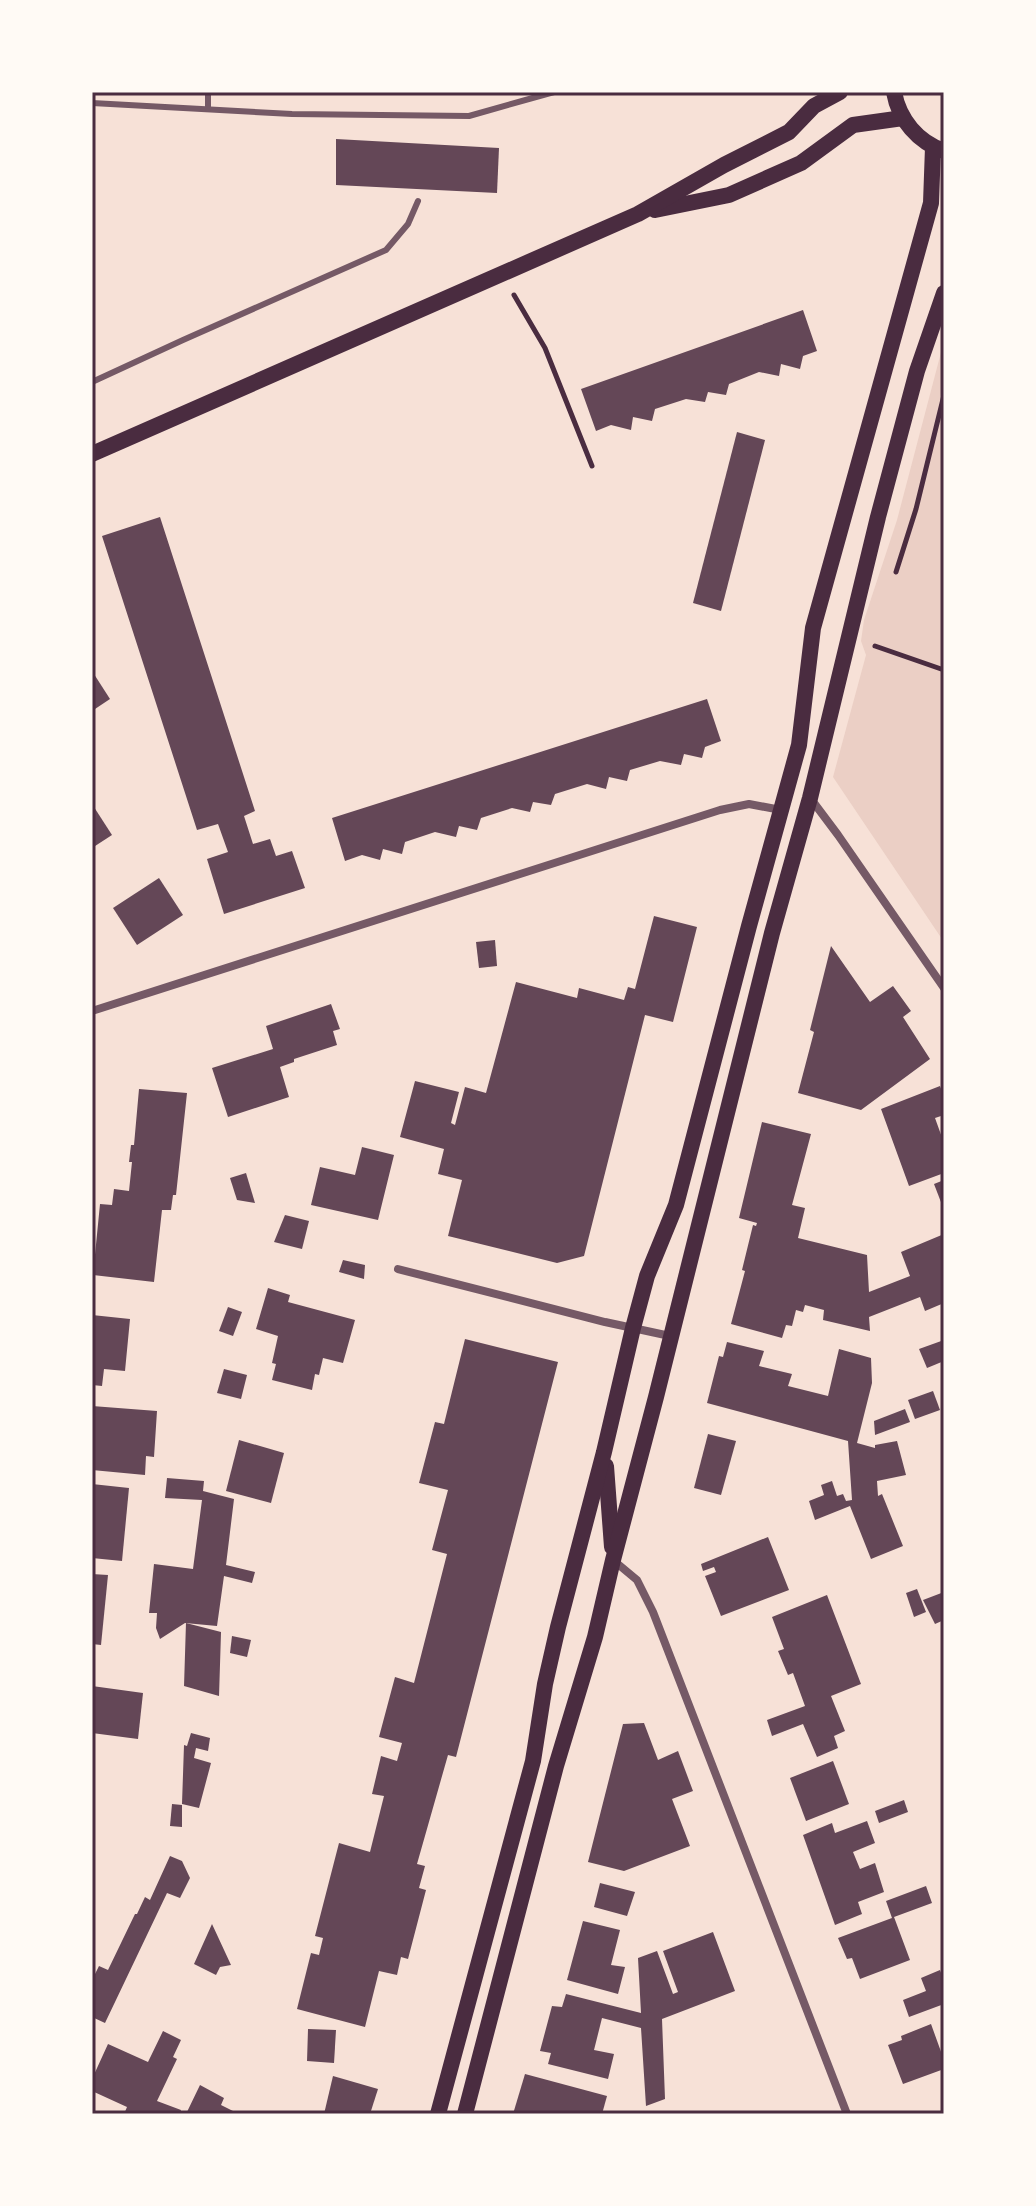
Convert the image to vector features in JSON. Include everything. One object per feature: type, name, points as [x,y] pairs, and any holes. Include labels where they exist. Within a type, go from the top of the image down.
[{"type":"main road","points":[[92,454],[638,214],[789,132],[814,106],[840,92]]},
{"type":"main road","points":[[438,2114],[533,1761],[551,1655],[633,1328],[647,1276],[676,1205],[799,745],[813,628],[931,203],[938,149],[916,135],[903,118],[894,92]]},
{"type":"main road","points":[[638,214],[729,195],[801,163],[853,125],[903,118]]},
{"type":"main road","points":[[465,2114],[556,1766],[595,1637],[917,371],[944,293]]},
{"type":"main road","points":[[604,1452],[613,1560]]},
{"type":"street","points":[[810,798],[944,988]]},
{"type":"street","points":[[92,1011],[720,810],[749,804],[781,810]]},
{"type":"street","points":[[398,1269],[670,1336]]},
{"type":"street","points":[[613,1560],[637,1580],[653,1612],[847,2114]]},
{"type":"lane","points":[[208,92],[208,109]]},
{"type":"lane","points":[[92,103],[292,114],[469,116],[554,92]]},
{"type":"lane","points":[[92,382],[386,250],[408,224],[418,201]]},
{"type":"path","points":[[504,273],[520,308],[545,348],[592,466]]},
{"type":"path","points":[[849,637],[944,670]]},
{"type":"shaded area","points":[[944,341],[944,942],[833,777],[866,655],[861,641],[864,620],[897,520]]},
{"type":"building","points":[[336,139],[499,148],[497,193],[336,185]]},
{"type":"building","points":[[803,310],[817,351],[803,356],[800,369],[781,364],[779,376],[759,372],[729,384],[726,395],[708,392],[705,402],[686,399],[655,409],[652,421],[633,417],[631,430],[611,425],[596,431],[581,389]]},
{"type":"building","points":[[737,432],[765,440],[721,611],[693,603]]},
{"type":"building","points":[[160,517],[255,811],[244,816],[253,844],[270,839],[276,856],[292,851],[305,888],[224,914],[207,859],[228,852],[218,824],[197,830],[102,536]]},
{"type":"building","points":[[92,671],[110,699],[92,711]]},
{"type":"building","points":[[707,699],[721,741],[705,747],[702,758],[684,754],[681,765],[660,761],[630,770],[627,781],[609,777],[606,789],[587,784],[555,794],[551,805],[533,802],[530,812],[512,808],[481,818],[477,830],[459,826],[456,837],[435,832],[405,842],[402,854],[383,849],[380,860],[362,855],[345,861],[332,818]]},
{"type":"building","points":[[92,804],[112,835],[92,848]]},
{"type":"building","points":[[159,878],[183,915],[137,945],[113,908]]},
{"type":"building","points":[[654,916],[697,927],[673,1022],[645,1015],[584,1256],[557,1263],[448,1236],[462,1180],[438,1174],[444,1149],[400,1137],[415,1081],[459,1092],[451,1123],[455,1125],[465,1087],[486,1093],[516,982],[577,998],[579,988],[624,1000],[628,987],[635,989]]},
{"type":"building","points":[[495,940],[497,966],[479,968],[476,942]]},
{"type":"building","points":[[831,946],[870,1002],[893,986],[911,1011],[903,1017],[930,1059],[861,1110],[798,1093]]},
{"type":"building","points":[[331,1004],[340,1029],[333,1031],[337,1045],[294,1059],[294,1062],[280,1067],[289,1097],[228,1117],[212,1068],[273,1049],[266,1026]]},
{"type":"building","points":[[940,1086],[944,1097],[944,1115],[935,1118],[944,1143],[944,1173],[909,1186],[881,1109]]},
{"type":"building","points":[[139,1089],[187,1093],[176,1195],[173,1195],[171,1210],[162,1210],[154,1282],[93,1275],[100,1204],[112,1205],[114,1189],[129,1191],[132,1162],[129,1162],[131,1145],[134,1145]]},
{"type":"building","points":[[762,1122],[811,1134],[792,1205],[805,1208],[798,1238],[867,1255],[869,1292],[910,1276],[901,1252],[944,1234],[944,1303],[925,1311],[920,1297],[869,1317],[870,1331],[823,1320],[824,1310],[805,1305],[803,1312],[796,1310],[792,1326],[786,1325],[782,1338],[731,1324],[753,1225],[757,1223],[739,1218]]},
{"type":"building","points":[[362,1147],[394,1155],[378,1220],[311,1205],[320,1167],[355,1175]]},
{"type":"building","points":[[246,1173],[255,1203],[237,1200],[230,1178]]},
{"type":"building","points":[[944,1180],[944,1210],[934,1184]]},
{"type":"building","points":[[285,1215],[309,1221],[302,1249],[274,1242]]},
{"type":"building","points":[[343,1260],[365,1265],[364,1279],[339,1272]]},
{"type":"building","points":[[268,1288],[290,1295],[288,1302],[355,1320],[343,1363],[323,1358],[312,1390],[272,1380],[278,1336],[256,1329]]},
{"type":"building","points":[[228,1307],[242,1312],[233,1336],[219,1331]]},
{"type":"building","points":[[92,1315],[130,1319],[125,1371],[104,1369],[102,1386],[92,1385]]},
{"type":"building","points":[[465,1339],[558,1362],[456,1757],[448,1755],[417,1864],[425,1866],[419,1888],[426,1890],[408,1959],[401,1957],[397,1975],[379,1971],[365,2027],[297,2009],[311,1953],[319,1955],[323,1938],[315,1936],[339,1843],[370,1852],[384,1796],[372,1794],[381,1756],[397,1761],[402,1743],[379,1737],[395,1677],[414,1683],[447,1554],[432,1550],[448,1490],[419,1483],[435,1422],[444,1424]]},
{"type":"building","points":[[944,1340],[944,1361],[927,1368],[919,1349]]},
{"type":"building","points":[[727,1342],[764,1351],[759,1366],[792,1374],[788,1386],[828,1396],[839,1349],[871,1358],[872,1383],[857,1443],[875,1448],[875,1445],[897,1441],[906,1475],[877,1481],[878,1496],[882,1494],[903,1546],[871,1559],[850,1506],[815,1520],[809,1501],[824,1495],[821,1485],[832,1481],[837,1496],[843,1494],[846,1501],[852,1500],[848,1441],[707,1403],[719,1356],[723,1357]]},
{"type":"building","points":[[224,1369],[247,1375],[241,1399],[217,1393]]},
{"type":"building","points":[[933,1391],[940,1410],[915,1419],[908,1400]]},
{"type":"building","points":[[92,1406],[157,1411],[154,1457],[146,1456],[145,1475],[92,1470],[95,1434],[92,1434]]},
{"type":"building","points":[[905,1409],[910,1422],[875,1435],[874,1421]]},
{"type":"building","points":[[708,1434],[736,1441],[721,1495],[694,1488]]},
{"type":"building","points":[[239,1440],[284,1453],[271,1503],[226,1491]]},
{"type":"building","points":[[167,1478],[204,1481],[203,1491],[234,1499],[226,1565],[255,1572],[252,1583],[224,1576],[217,1626],[185,1623],[160,1639],[156,1628],[157,1613],[149,1613],[154,1564],[193,1569],[202,1500],[165,1498]]},
{"type":"building","points":[[92,1484],[129,1488],[122,1561],[92,1558]]},
{"type":"building","points":[[768,1537],[789,1590],[721,1616],[705,1576],[716,1572],[714,1567],[703,1571],[701,1564]]},
{"type":"building","points":[[92,1574],[108,1575],[101,1645],[92,1644]]},
{"type":"building","points":[[917,1589],[926,1612],[914,1617],[906,1593]]},
{"type":"building","points":[[944,1592],[944,1620],[935,1624],[923,1600]]},
{"type":"building","points":[[827,1595],[861,1684],[831,1696],[845,1731],[834,1736],[838,1748],[817,1757],[803,1724],[772,1736],[767,1720],[805,1706],[793,1673],[788,1675],[778,1651],[784,1649],[772,1617]]},
{"type":"building","points":[[186,1623],[221,1632],[219,1696],[184,1686]]},
{"type":"building","points":[[232,1636],[251,1640],[247,1657],[230,1653]]},
{"type":"building","points":[[92,1686],[143,1693],[138,1739],[92,1733]]},
{"type":"building","points":[[644,1723],[658,1760],[678,1751],[693,1791],[672,1799],[690,1846],[624,1871],[588,1862],[623,1724]]},
{"type":"building","points":[[191,1733],[210,1738],[208,1751],[196,1748],[194,1758],[211,1763],[199,1808],[182,1804],[184,1745],[187,1746]]},
{"type":"building","points":[[833,1761],[849,1804],[806,1821],[790,1778]]},
{"type":"building","points":[[904,1800],[908,1812],[879,1823],[875,1811]]},
{"type":"building","points":[[172,1804],[182,1805],[182,1827],[170,1826]]},
{"type":"building","points":[[867,1821],[875,1843],[853,1852],[860,1869],[875,1863],[884,1892],[858,1902],[862,1914],[835,1925],[803,1835],[832,1823],[835,1833]]},
{"type":"building","points":[[170,1856],[182,1861],[190,1878],[180,1898],[167,1893],[105,2023],[92,2017],[95,2010],[92,2008],[92,1980],[99,1966],[108,1970],[145,1897],[150,1900]]},
{"type":"building","points":[[600,1883],[635,1892],[627,1916],[594,1907]]},
{"type":"building","points":[[926,1886],[932,1903],[894,1917],[910,1960],[860,1979],[852,1958],[847,1959],[838,1938],[892,1918],[886,1901]]},
{"type":"building","points":[[583,1921],[620,1930],[611,1965],[625,1967],[618,1994],[567,1980]]},
{"type":"building","points":[[212,1924],[231,1965],[220,1967],[216,1975],[194,1964]]},
{"type":"building","points":[[713,1932],[735,1991],[662,2019],[665,2099],[646,2106],[641,2028],[602,2018],[594,2050],[614,2054],[608,2079],[548,2064],[551,2053],[540,2051],[552,2006],[562,2007],[566,1994],[641,2013],[638,1958],[657,1951],[673,1994],[678,1992],[663,1951]]},
{"type":"building","points":[[940,1970],[944,1981],[944,2004],[909,2017],[903,2000],[926,1991],[921,1978]]},
{"type":"building","points":[[931,2024],[944,2060],[944,2069],[903,2084],[888,2045]]},
{"type":"building","points":[[308,2029],[336,2030],[334,2063],[307,2061]]},
{"type":"building","points":[[163,2031],[181,2040],[173,2057],[177,2059],[157,2101],[181,2110],[180,2114],[124,2114],[127,2107],[92,2091],[92,2079],[108,2044],[148,2062]]},
{"type":"building","points":[[525,2074],[607,2096],[602,2114],[513,2114]]},
{"type":"building","points":[[333,2076],[378,2089],[370,2114],[324,2114]]},
{"type":"building","points":[[200,2085],[224,2098],[221,2105],[239,2114],[186,2114]]}]
